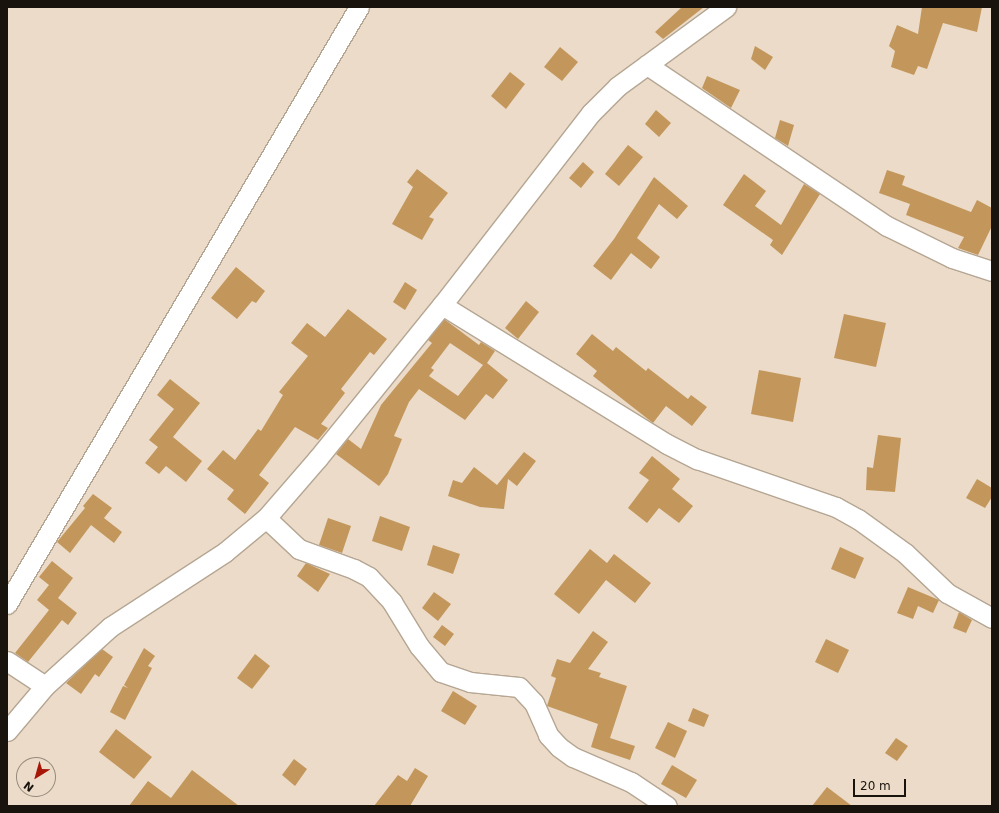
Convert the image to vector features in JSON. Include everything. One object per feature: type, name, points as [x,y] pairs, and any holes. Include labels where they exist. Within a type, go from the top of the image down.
[{"type":"street","points":[[7,604],[359,7]]},
{"type":"street","points":[[7,731],[45,686],[110,628],[225,552],[266,518],[309,470],[442,305],[590,113],[618,86],[726,7]]},
{"type":"street","points":[[647,65],[887,226],[952,258],[992,271]]},
{"type":"street","points":[[442,305],[667,444],[697,459],[836,507],[858,519],[905,553],[947,592],[992,618]]},
{"type":"street","points":[[266,518],[299,549],[354,569],[369,577],[392,602],[419,646],[441,672],[470,682],[519,687],[534,703],[546,730],[559,747],[573,756],[631,782],[665,805]]},
{"type":"street","points":[[7,661],[45,686]]},
{"type":"building","points":[[682,7],[704,7],[663,39],[655,32]]},
{"type":"building","points":[[922,7],[982,7],[977,32],[943,23],[927,69],[918,66],[914,75],[891,67],[895,51],[889,46],[897,25],[918,34]]},
{"type":"building","points":[[755,46],[773,57],[765,70],[751,59]]},
{"type":"building","points":[[560,47],[578,62],[562,81],[544,67]]},
{"type":"building","points":[[510,72],[525,84],[506,109],[491,96]]},
{"type":"building","points":[[707,76],[740,90],[731,108],[702,88]]},
{"type":"building","points":[[656,110],[671,123],[659,137],[645,124]]},
{"type":"building","points":[[780,120],[794,125],[788,146],[775,138]]},
{"type":"building","points":[[628,145],[643,157],[619,186],[605,174]]},
{"type":"building","points":[[583,162],[594,172],[581,188],[569,178]]},
{"type":"building","points":[[417,169],[448,193],[429,217],[434,219],[422,240],[392,224],[413,187],[407,182]]},
{"type":"building","points":[[887,170],[905,176],[902,185],[971,212],[977,200],[992,208],[992,226],[978,255],[958,248],[964,237],[906,215],[910,204],[879,193]]},
{"type":"building","points":[[744,174],[766,191],[755,206],[781,225],[804,184],[820,194],[782,255],[770,245],[773,240],[723,205]]},
{"type":"building","points":[[654,177],[688,206],[677,219],[659,204],[637,238],[660,257],[651,269],[631,253],[611,280],[593,266],[614,239]]},
{"type":"building","points":[[236,267],[265,291],[256,303],[252,301],[237,319],[211,298]]},
{"type":"building","points":[[405,282],[417,290],[405,310],[393,302]]},
{"type":"building","points":[[526,301],[539,312],[518,339],[505,328]]},
{"type":"building","points":[[348,309],[387,339],[374,355],[370,352],[341,389],[345,393],[321,424],[328,428],[318,440],[295,427],[259,475],[269,483],[245,514],[227,499],[234,490],[207,469],[223,450],[235,460],[258,429],[261,431],[283,395],[279,392],[308,356],[291,343],[307,323],[325,337]]},
{"type":"building","points":[[844,314],[886,323],[876,367],[834,358]]},
{"type":"building","points":[[444,319],[479,345],[481,342],[495,351],[487,363],[508,380],[493,399],[486,394],[465,420],[419,389],[409,402],[394,436],[402,439],[388,474],[379,486],[336,454],[348,439],[361,449],[381,405],[432,343],[428,340]],"holes":[[[450,343],[483,365],[458,396],[429,376],[434,370],[431,368]]]},
{"type":"building","points":[[592,334],[613,351],[616,347],[646,371],[648,368],[688,399],[691,395],[707,407],[692,426],[666,406],[653,423],[593,376],[597,371],[576,354]]},
{"type":"building","points":[[759,370],[801,378],[793,422],[751,414]]},
{"type":"building","points":[[170,379],[200,403],[173,437],[202,461],[186,482],[166,466],[159,474],[145,463],[158,447],[149,440],[174,409],[157,395]]},
{"type":"building","points":[[878,435],[901,438],[895,492],[866,490],[867,467],[873,468]]},
{"type":"building","points":[[524,452],[536,461],[517,486],[508,479],[504,509],[480,507],[448,496],[453,480],[462,483],[474,467],[497,485]]},
{"type":"building","points":[[652,456],[680,479],[672,489],[693,506],[679,523],[659,508],[647,523],[628,508],[649,480],[639,473]]},
{"type":"building","points":[[977,479],[992,488],[992,497],[985,508],[966,498]]},
{"type":"building","points":[[93,494],[112,508],[104,518],[122,532],[114,543],[91,525],[70,553],[57,542],[85,508],[83,506]]},
{"type":"building","points":[[380,516],[410,527],[402,551],[372,541]]},
{"type":"building","points":[[328,518],[351,526],[342,553],[319,545]]},
{"type":"building","points":[[433,545],[460,554],[453,574],[427,565]]},
{"type":"building","points":[[840,547],[864,558],[855,579],[831,569]]},
{"type":"building","points":[[590,549],[607,563],[614,554],[651,583],[635,603],[606,580],[579,614],[554,594]]},
{"type":"building","points":[[52,561],[73,578],[58,598],[77,613],[68,625],[62,620],[28,662],[15,653],[49,610],[37,600],[49,585],[39,577]]},
{"type":"building","points":[[306,563],[330,574],[318,592],[297,576]]},
{"type":"building","points":[[908,587],[939,600],[933,613],[918,606],[913,619],[897,613]]},
{"type":"building","points":[[434,592],[451,604],[438,621],[422,608]]},
{"type":"building","points":[[959,612],[972,620],[966,633],[953,628]]},
{"type":"building","points":[[442,625],[454,634],[445,646],[433,637]]},
{"type":"building","points":[[593,631],[608,642],[588,669],[601,673],[599,677],[627,686],[610,738],[635,746],[630,760],[591,747],[598,724],[547,706],[556,678],[551,676],[557,659],[570,663]]},
{"type":"building","points":[[826,639],[849,650],[838,673],[815,662]]},
{"type":"building","points":[[144,648],[155,656],[148,666],[152,668],[125,720],[110,712],[123,686],[128,688],[124,685]]},
{"type":"building","points":[[102,649],[113,657],[99,677],[95,674],[81,694],[66,683]]},
{"type":"building","points":[[255,654],[270,666],[252,689],[237,678]]},
{"type":"building","points":[[453,691],[477,706],[465,725],[441,711]]},
{"type":"building","points":[[693,708],[709,715],[704,727],[688,721]]},
{"type":"building","points":[[668,722],[687,731],[675,758],[655,748]]},
{"type":"building","points":[[116,729],[152,757],[134,779],[99,752]]},
{"type":"building","points":[[896,738],[908,746],[897,761],[885,753]]},
{"type":"building","points":[[294,759],[307,769],[295,786],[282,775]]},
{"type":"building","points":[[672,765],[697,780],[686,798],[661,784]]},
{"type":"building","points":[[415,768],[428,776],[410,806],[374,806],[398,775],[407,781]]},
{"type":"building","points":[[192,770],[239,806],[129,806],[148,781],[171,798]]},
{"type":"building","points":[[827,787],[852,806],[812,806]]}]
